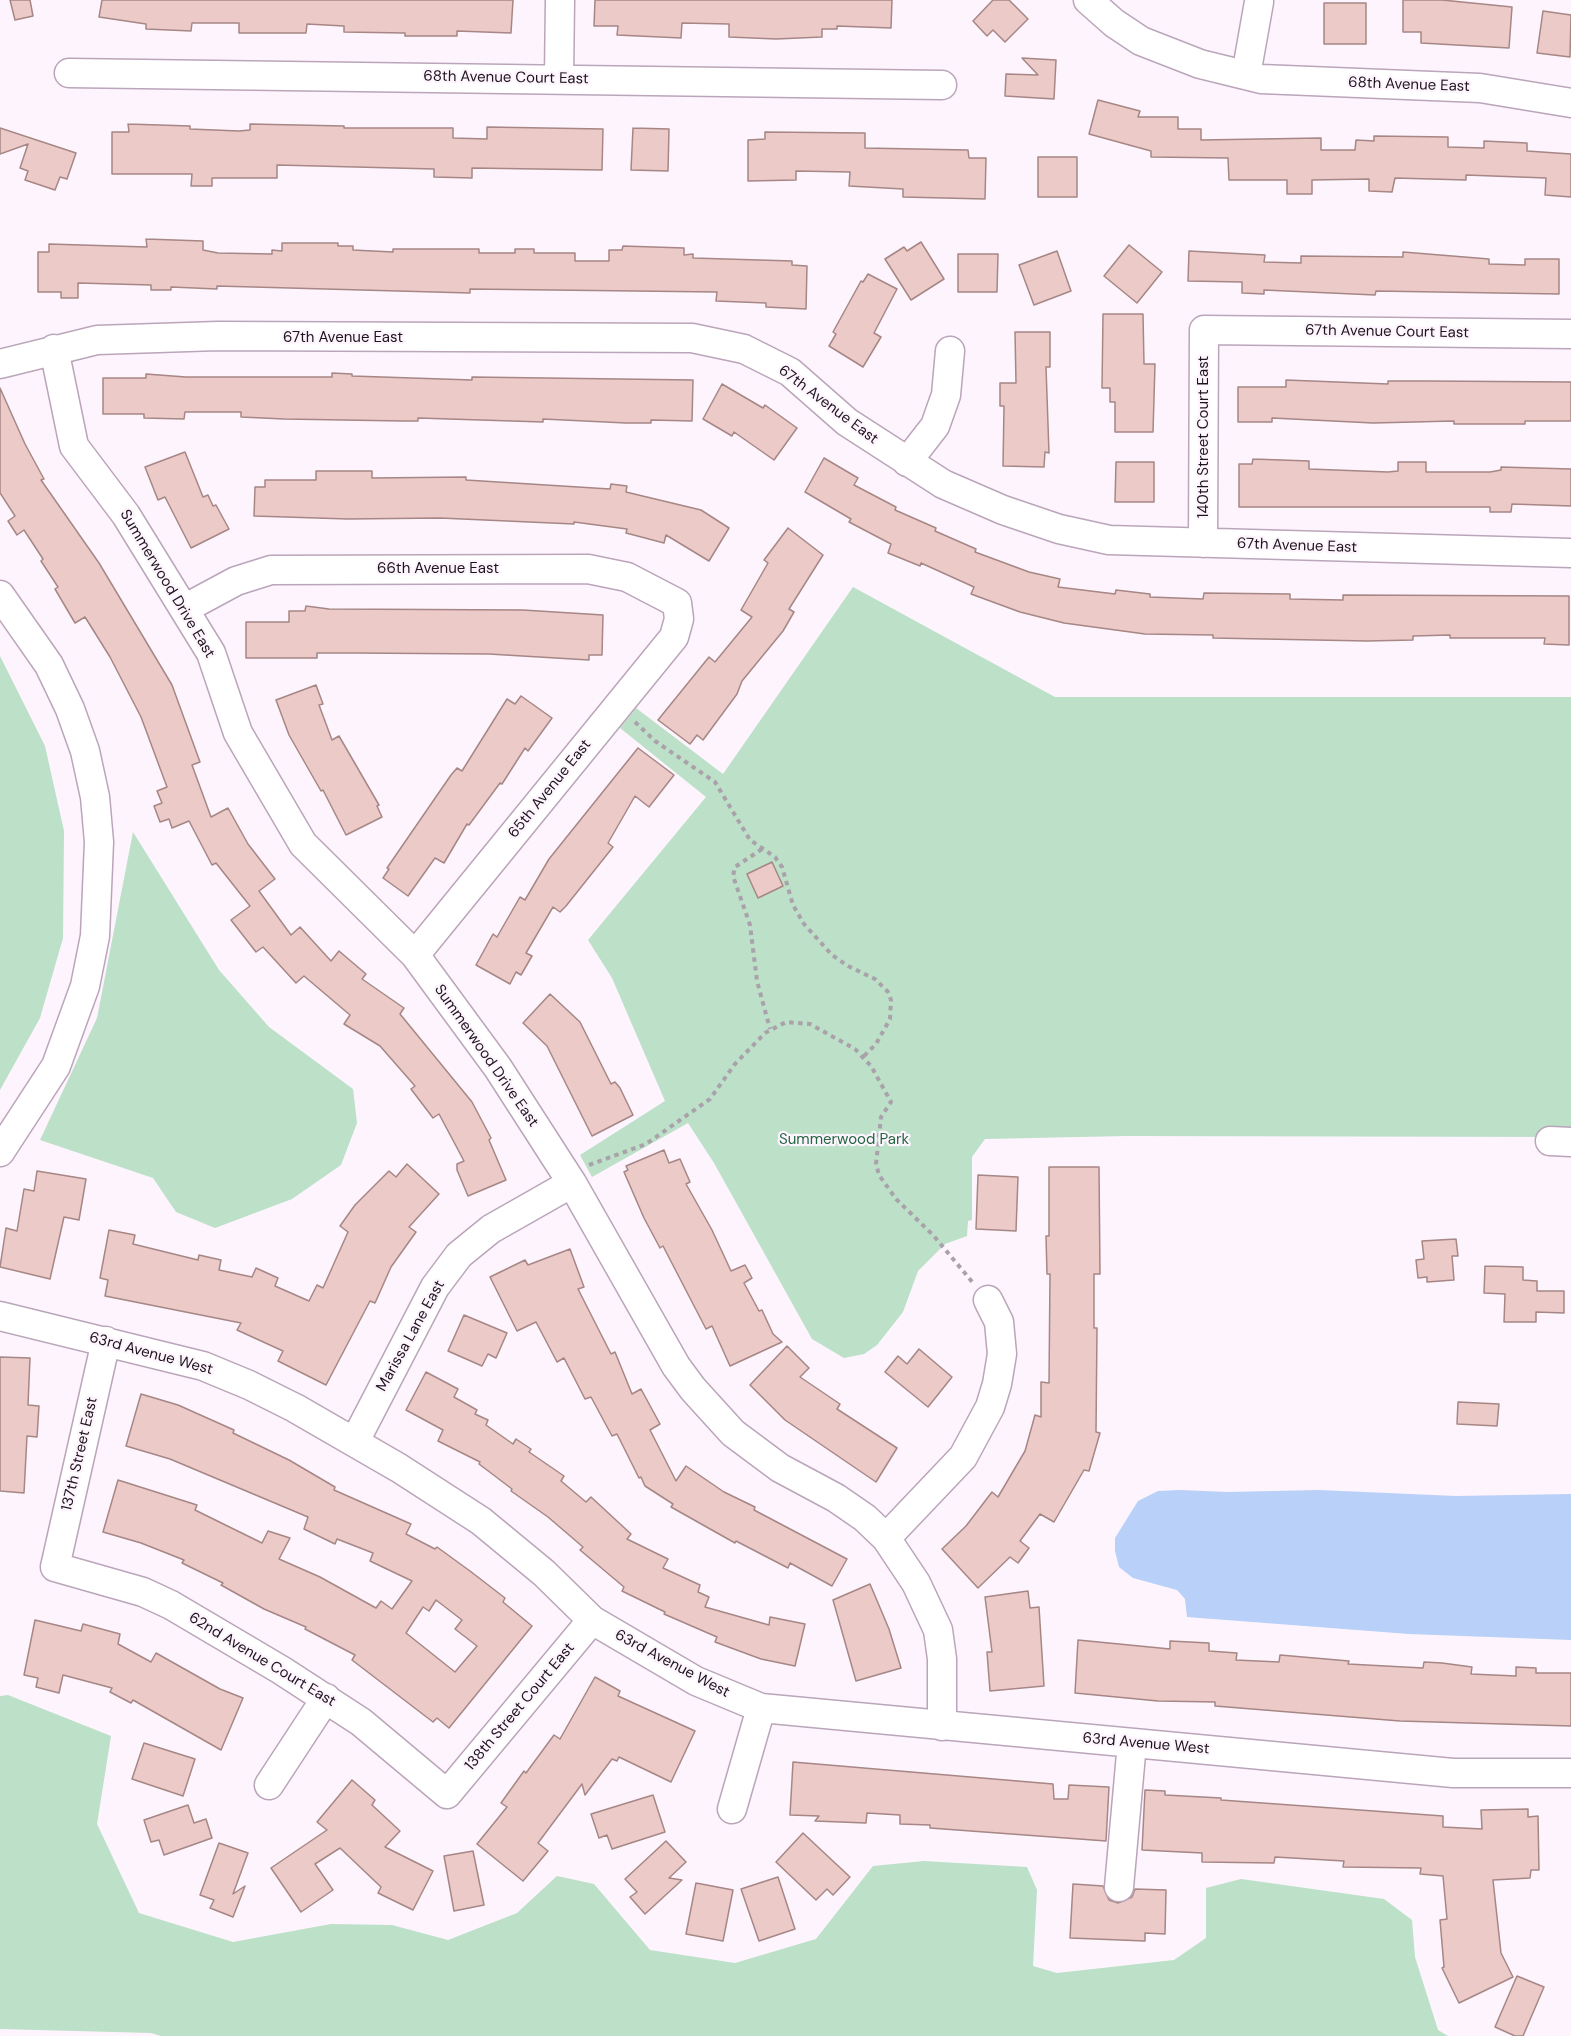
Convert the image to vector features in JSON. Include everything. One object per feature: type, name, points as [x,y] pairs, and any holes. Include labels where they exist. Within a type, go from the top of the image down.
[{"type":"street","points":[[558,78],[560,0]]},
{"type":"street","name":"68th Avenue East","points":[[1088,0],[1114,23],[1141,41],[1200,64],[1246,75],[1296,82],[1480,88],[1571,103]]},
{"type":"street","points":[[1246,75],[1258,2]]},
{"type":"street","name":"68th Avenue Court East","points":[[69,73],[942,85]]},
{"type":"street","name":"67th Avenue Court East","points":[[1204,330],[1571,334]]},
{"type":"street","name":"140th Street Court East","points":[[1203,543],[1204,330]]},
{"type":"street","name":"67th Avenue East","points":[[0,364],[97,340],[218,336],[692,338],[744,349],[790,372],[847,422],[944,484],[1003,510],[1059,529],[1109,540],[1571,553]]},
{"type":"street","name":"Summerwood Drive East","points":[[54,349],[74,446],[126,515],[211,653],[238,733],[303,844],[415,955],[498,1068],[570,1180],[676,1366],[709,1408],[733,1433],[780,1468],[836,1498],[886,1538],[916,1583],[938,1630],[943,1668],[942,1726]]},
{"type":"street","points":[[907,462],[935,426],[946,395],[950,351]]},
{"type":"street","name":"66th Avenue East","points":[[184,609],[236,581],[272,570],[588,569],[627,577],[677,603],[679,619]]},
{"type":"street","points":[[0,595],[48,664],[70,709],[85,751],[95,797],[99,851],[95,936],[85,986],[56,1066],[0,1152]]},
{"type":"street","name":"65th Avenue East","points":[[415,955],[674,637],[679,619]]},
{"type":"street","name":"Marissa Lane East","points":[[355,1441],[435,1287],[459,1256],[491,1229],[570,1180]]},
{"type":"street","points":[[886,1538],[963,1457],[990,1407],[998,1384],[1002,1354],[999,1322],[988,1300]]},
{"type":"street","name":"63rd Avenue West","points":[[0,1316],[203,1366],[249,1384],[355,1441],[481,1521],[544,1573],[592,1620],[696,1681],[761,1708],[1453,1773],[1571,1773]]},
{"type":"street","name":"137th Street East","points":[[55,1567],[106,1341]]},
{"type":"street","name":"62nd Avenue Court East","points":[[55,1567],[143,1592],[171,1605],[326,1698],[377,1734],[447,1794]]},
{"type":"street","name":"138th Street Court East","points":[[447,1794],[592,1620]]},
{"type":"street","points":[[269,1785],[326,1698]]},
{"type":"street","points":[[732,1809],[761,1708]]},
{"type":"street","points":[[1119,1887],[1132,1743]]},
{"type":"path","points":[[615,709],[640,726],[655,741],[715,782],[750,840],[775,857],[782,867],[793,905],[804,924],[819,942],[842,962],[875,978],[888,992],[891,1000],[890,1019],[876,1044],[864,1056]]},
{"type":"path","points":[[762,849],[735,867],[733,876],[750,925],[757,981],[770,1029]]},
{"type":"path","points":[[570,1180],[600,1161],[646,1144],[710,1099],[752,1044],[770,1029],[786,1022],[810,1024],[841,1039],[864,1056],[891,1102],[881,1117],[879,1127],[876,1164],[879,1175],[896,1199],[933,1235],[988,1300]]},
{"type":"green space","name":"Summerwood Park","points":[[853,587],[1055,697],[1571,697],[1571,1137],[1126,1136],[985,1139],[972,1157],[972,1220],[968,1221],[967,1236],[945,1244],[918,1271],[903,1312],[877,1345],[864,1354],[844,1358],[812,1339],[714,1163],[688,1123],[592,1177],[580,1155],[665,1101],[612,978],[588,940],[706,797],[620,728],[636,708],[723,774]]},
{"type":"green space","points":[[0,656],[45,746],[64,831],[63,938],[40,1018],[0,1090]]},
{"type":"green space","points":[[133,832],[219,970],[269,1027],[353,1089],[357,1123],[341,1165],[292,1199],[215,1228],[176,1212],[153,1178],[40,1140],[97,1018]]},
{"type":"green space","points":[[8,1695],[111,1736],[97,1824],[139,1913],[233,1942],[331,1924],[392,1925],[448,1940],[517,1913],[557,1876],[594,1884],[650,1950],[735,1963],[816,1939],[873,1866],[924,1861],[1027,1867],[1037,1890],[1033,1966],[1057,1973],[1174,1960],[1206,1938],[1206,1888],[1241,1879],[1384,1899],[1412,1920],[1415,1957],[1438,2030],[1448,2036],[161,2036],[151,2033],[0,2029],[0,1696]]},
{"type":"water","points":[[1319,1490],[1456,1496],[1571,1494],[1571,1640],[1409,1634],[1187,1617],[1185,1599],[1177,1590],[1133,1578],[1119,1567],[1115,1551],[1115,1538],[1138,1501],[1158,1491],[1227,1492]]},
{"type":"building","points":[[10,0],[30,0],[33,16],[15,20]]},
{"type":"building","points":[[102,0],[513,0],[511,33],[457,31],[457,36],[405,36],[405,33],[344,32],[344,26],[307,24],[306,33],[239,33],[239,23],[192,23],[191,31],[146,29],[146,24],[99,17]]},
{"type":"building","points":[[595,0],[892,0],[891,28],[837,26],[837,29],[822,29],[822,37],[776,39],[729,37],[729,24],[682,23],[681,38],[617,35],[618,26],[594,26]]},
{"type":"building","points":[[993,0],[1009,0],[1028,19],[1005,42],[993,30],[987,36],[973,21]]},
{"type":"building","points":[[1403,0],[1442,0],[1512,7],[1509,48],[1421,43],[1421,32],[1403,32]]},
{"type":"building","points":[[1324,3],[1366,3],[1366,44],[1324,44]]},
{"type":"building","points":[[1543,11],[1571,15],[1570,57],[1537,53]]},
{"type":"building","points":[[1022,58],[1056,60],[1054,99],[1005,96],[1006,74],[1038,75]]},
{"type":"building","points":[[1098,100],[1140,111],[1138,117],[1178,117],[1178,129],[1201,129],[1201,140],[1321,138],[1321,150],[1355,150],[1356,140],[1374,141],[1374,136],[1448,137],[1448,147],[1484,148],[1484,141],[1527,143],[1527,151],[1571,154],[1571,197],[1545,195],[1546,178],[1466,175],[1466,180],[1395,178],[1392,192],[1369,191],[1369,179],[1312,180],[1312,194],[1287,194],[1287,180],[1229,180],[1228,158],[1151,157],[1151,151],[1089,134]]},
{"type":"building","points":[[128,124],[190,126],[190,129],[239,131],[250,130],[250,124],[344,126],[344,128],[453,128],[453,138],[487,139],[487,127],[603,129],[602,170],[472,168],[472,178],[434,177],[434,169],[277,165],[277,178],[212,178],[212,186],[191,186],[192,174],[112,174],[112,132],[129,132]]},
{"type":"building","points":[[0,128],[76,153],[67,179],[60,177],[55,190],[25,180],[28,171],[20,168],[28,144],[0,154]]},
{"type":"building","points":[[633,128],[669,129],[668,171],[631,170]]},
{"type":"building","points":[[765,132],[865,133],[865,148],[968,150],[969,158],[986,158],[985,199],[903,197],[903,189],[849,186],[850,172],[796,171],[796,180],[748,181],[748,140],[765,139]]},
{"type":"building","points":[[1038,157],[1077,157],[1077,197],[1038,197]]},
{"type":"building","points":[[146,239],[203,241],[203,250],[218,253],[272,254],[272,250],[282,251],[282,243],[338,243],[338,246],[353,246],[353,250],[393,252],[393,249],[479,249],[479,253],[515,253],[515,249],[534,249],[534,253],[575,253],[575,261],[609,261],[609,250],[622,250],[623,246],[684,248],[684,255],[693,254],[693,258],[792,261],[792,265],[807,266],[806,309],[766,307],[766,303],[716,301],[717,292],[470,289],[470,293],[217,286],[217,289],[171,287],[171,290],[151,290],[151,285],[78,283],[78,298],[61,298],[61,292],[38,292],[38,252],[49,252],[49,244],[147,247]]},
{"type":"building","points":[[921,242],[944,279],[911,300],[885,259],[904,247],[907,251]]},
{"type":"building","points":[[1129,245],[1162,272],[1137,303],[1104,276]]},
{"type":"building","points":[[1057,251],[1071,291],[1034,305],[1019,265]]},
{"type":"building","points":[[1189,251],[1265,255],[1264,262],[1301,263],[1301,256],[1403,257],[1403,252],[1489,259],[1489,264],[1525,265],[1525,259],[1559,259],[1559,294],[1376,291],[1375,295],[1264,290],[1264,294],[1242,293],[1242,282],[1188,281]]},
{"type":"building","points":[[958,254],[998,254],[997,292],[958,292]]},
{"type":"building","points":[[868,274],[897,289],[874,333],[881,337],[863,367],[829,346],[836,334],[833,332],[861,281],[863,282]]},
{"type":"building","points":[[1103,314],[1143,314],[1144,364],[1155,364],[1153,432],[1115,432],[1115,402],[1110,402],[1110,388],[1102,388]]},
{"type":"building","points":[[1015,332],[1050,332],[1050,367],[1046,367],[1049,453],[1045,452],[1044,467],[1003,466],[1004,406],[1000,406],[1000,383],[1016,383]]},
{"type":"building","points":[[332,373],[352,374],[352,376],[472,380],[472,377],[693,380],[692,421],[651,420],[651,423],[626,423],[543,419],[543,422],[418,418],[418,421],[284,419],[241,417],[241,412],[185,412],[184,419],[144,418],[144,414],[103,414],[103,378],[146,378],[146,374],[186,377],[332,377]]},
{"type":"building","points":[[1286,380],[1388,384],[1388,381],[1571,382],[1571,421],[1525,421],[1525,424],[1454,424],[1454,421],[1373,423],[1272,418],[1272,422],[1238,422],[1238,387],[1286,387]]},
{"type":"building","points":[[722,384],[763,408],[765,405],[797,428],[774,460],[734,432],[732,436],[703,419]]},
{"type":"building","points":[[0,388],[25,444],[44,479],[41,480],[99,563],[172,685],[200,762],[192,765],[211,817],[228,808],[248,844],[275,879],[259,891],[291,935],[300,927],[331,961],[339,951],[366,974],[362,979],[404,1008],[400,1014],[472,1102],[491,1138],[489,1140],[506,1180],[468,1196],[457,1170],[457,1164],[464,1161],[439,1114],[433,1118],[411,1089],[415,1086],[380,1046],[344,1024],[350,1015],[304,976],[296,983],[263,947],[256,952],[231,920],[250,906],[216,863],[212,865],[189,821],[172,828],[169,819],[160,822],[154,806],[162,803],[157,791],[167,787],[141,717],[110,657],[85,617],[75,623],[55,589],[58,587],[41,561],[43,559],[24,530],[17,535],[8,521],[15,516],[0,493]]},
{"type":"building","points":[[185,452],[203,497],[208,495],[229,529],[191,548],[165,497],[158,500],[145,467]]},
{"type":"building","points":[[824,458],[858,478],[854,485],[896,507],[895,510],[976,549],[975,552],[1029,572],[1060,579],[1058,587],[1115,594],[1116,590],[1150,594],[1150,597],[1203,599],[1204,593],[1290,594],[1290,599],[1343,600],[1343,595],[1569,596],[1569,645],[1544,644],[1545,638],[1450,638],[1450,635],[1413,636],[1413,640],[1367,641],[1213,638],[1213,635],[1145,634],[1064,623],[1020,612],[971,594],[974,587],[921,563],[920,566],[888,553],[891,544],[849,522],[851,519],[805,492]]},
{"type":"building","points":[[1253,459],[1309,461],[1309,469],[1388,472],[1398,471],[1398,462],[1426,462],[1426,472],[1490,472],[1501,470],[1501,467],[1571,469],[1571,506],[1512,504],[1511,512],[1490,512],[1490,507],[1239,507],[1239,464],[1252,464]]},
{"type":"building","points":[[1116,462],[1154,462],[1154,502],[1115,502]]},
{"type":"building","points":[[316,471],[372,471],[372,478],[466,477],[466,480],[610,489],[611,484],[627,486],[626,492],[701,510],[729,528],[709,561],[666,535],[664,543],[626,533],[627,529],[574,522],[574,524],[440,518],[348,519],[254,516],[255,487],[265,487],[265,480],[316,480]]},
{"type":"building","points":[[788,528],[823,555],[789,609],[794,612],[783,631],[742,681],[737,694],[703,740],[697,735],[690,744],[658,720],[709,657],[715,662],[752,617],[741,610],[768,563],[764,560]]},
{"type":"building","points":[[306,606],[329,609],[523,610],[603,615],[602,655],[589,655],[589,660],[489,654],[355,653],[317,653],[317,658],[246,658],[246,622],[289,622],[289,611],[305,611]]},
{"type":"building","points":[[316,685],[323,704],[319,705],[332,740],[339,736],[379,805],[377,806],[382,817],[346,835],[323,790],[321,791],[289,735],[276,700]]},
{"type":"building","points":[[521,696],[552,718],[528,751],[525,748],[502,784],[500,783],[469,825],[467,824],[444,863],[435,858],[408,896],[383,878],[389,869],[387,868],[451,775],[457,768],[462,771],[507,699],[515,704]]},
{"type":"building","points":[[638,748],[674,775],[649,807],[635,796],[608,843],[613,847],[560,912],[553,907],[526,953],[532,956],[521,975],[516,972],[510,984],[476,965],[493,934],[497,937],[520,897],[525,900],[549,859]]},
{"type":"building","points":[[772,862],[783,886],[758,898],[747,874]]},
{"type":"building","points":[[550,994],[580,1022],[611,1084],[615,1082],[620,1088],[633,1115],[592,1136],[547,1046],[523,1023]]},
{"type":"building","points":[[664,1150],[669,1163],[680,1159],[690,1182],[686,1184],[712,1230],[731,1271],[745,1265],[752,1278],[744,1283],[759,1311],[762,1310],[773,1334],[782,1342],[730,1366],[712,1326],[706,1329],[663,1246],[660,1248],[624,1172],[628,1170],[626,1166]]},
{"type":"building","points":[[407,1164],[439,1194],[409,1227],[416,1232],[391,1267],[375,1303],[370,1301],[326,1385],[278,1361],[283,1351],[237,1330],[241,1323],[105,1296],[108,1280],[100,1278],[109,1230],[135,1235],[133,1244],[198,1260],[199,1255],[221,1260],[219,1270],[252,1277],[256,1268],[278,1278],[275,1286],[309,1301],[317,1285],[323,1288],[348,1232],[340,1226],[355,1205],[389,1171],[396,1177]]},
{"type":"building","points":[[1049,1167],[1099,1167],[1100,1274],[1094,1274],[1094,1328],[1097,1328],[1096,1432],[1100,1433],[1089,1471],[1084,1470],[1054,1522],[1040,1514],[1020,1541],[1029,1548],[1018,1563],[1010,1557],[978,1588],[942,1549],[966,1526],[992,1492],[998,1497],[1025,1451],[1035,1415],[1041,1417],[1041,1382],[1049,1383],[1050,1274],[1047,1274],[1046,1236],[1049,1236]]},
{"type":"building","points":[[37,1171],[86,1179],[79,1220],[64,1217],[50,1279],[0,1267],[6,1228],[17,1231],[24,1189],[34,1191]]},
{"type":"building","points":[[978,1175],[1018,1177],[1016,1231],[976,1229]]},
{"type":"building","points":[[1456,1239],[1458,1256],[1452,1256],[1454,1280],[1427,1282],[1427,1277],[1418,1278],[1416,1260],[1424,1259],[1422,1241]]},
{"type":"building","points":[[570,1249],[584,1287],[578,1289],[611,1354],[615,1352],[632,1394],[641,1389],[660,1424],[650,1430],[676,1481],[686,1466],[724,1492],[755,1507],[754,1510],[847,1559],[832,1586],[790,1563],[788,1568],[736,1541],[735,1543],[671,1507],[673,1504],[645,1486],[617,1434],[612,1436],[591,1397],[585,1399],[564,1358],[557,1362],[536,1322],[517,1331],[490,1277],[525,1260],[528,1265]]},
{"type":"building","points":[[1485,1266],[1523,1267],[1523,1280],[1537,1281],[1537,1291],[1564,1291],[1564,1313],[1536,1312],[1536,1322],[1504,1322],[1505,1294],[1484,1293]]},
{"type":"building","points":[[464,1315],[507,1333],[496,1358],[488,1354],[482,1366],[448,1351]]},
{"type":"building","points":[[787,1346],[809,1368],[800,1377],[840,1404],[837,1409],[897,1448],[876,1482],[785,1420],[750,1385]]},
{"type":"building","points":[[919,1349],[952,1377],[928,1407],[885,1372],[898,1356],[907,1364]]},
{"type":"building","points":[[0,1357],[30,1358],[28,1405],[39,1406],[37,1437],[27,1436],[24,1493],[0,1491]]},
{"type":"building","points":[[426,1372],[458,1389],[454,1397],[477,1410],[475,1414],[488,1420],[486,1425],[513,1444],[516,1439],[531,1449],[529,1452],[564,1476],[561,1481],[586,1502],[591,1497],[631,1534],[627,1539],[668,1559],[663,1568],[700,1585],[698,1592],[709,1597],[705,1607],[769,1625],[770,1617],[805,1624],[795,1666],[761,1659],[715,1642],[717,1637],[664,1614],[665,1612],[622,1591],[624,1587],[580,1550],[583,1547],[548,1517],[511,1491],[512,1489],[479,1464],[480,1462],[438,1441],[443,1430],[406,1410]]},
{"type":"building","points":[[141,1394],[178,1405],[234,1430],[233,1433],[289,1460],[335,1487],[334,1490],[411,1524],[406,1534],[435,1549],[437,1547],[470,1571],[505,1598],[503,1602],[532,1626],[449,1728],[437,1718],[433,1722],[352,1660],[355,1655],[305,1629],[306,1627],[264,1609],[221,1585],[223,1583],[182,1563],[184,1560],[141,1543],[103,1532],[118,1480],[197,1505],[195,1510],[262,1543],[268,1531],[290,1538],[279,1559],[320,1577],[376,1608],[381,1601],[392,1609],[412,1581],[370,1561],[373,1553],[337,1539],[335,1544],[304,1529],[308,1517],[170,1459],[126,1446]],"holes":[[[436,1600],[462,1620],[455,1629],[477,1646],[455,1672],[406,1633],[423,1607],[429,1611]]]},
{"type":"building","points":[[1458,1402],[1499,1404],[1497,1426],[1457,1424]]},
{"type":"building","points":[[870,1584],[889,1629],[901,1668],[856,1681],[833,1600]]},
{"type":"building","points":[[1028,1591],[1030,1608],[1039,1607],[1044,1686],[990,1691],[987,1652],[992,1652],[985,1597]]},
{"type":"building","points":[[35,1620],[81,1631],[83,1624],[120,1634],[118,1644],[151,1662],[156,1653],[220,1689],[243,1698],[221,1750],[133,1700],[131,1703],[110,1692],[112,1688],[63,1675],[59,1693],[36,1687],[38,1678],[24,1675]]},
{"type":"building","points":[[1078,1640],[1170,1649],[1170,1641],[1209,1643],[1209,1651],[1237,1653],[1236,1660],[1279,1662],[1280,1655],[1349,1661],[1348,1664],[1423,1668],[1424,1662],[1442,1663],[1472,1667],[1471,1674],[1516,1676],[1516,1667],[1536,1668],[1536,1673],[1571,1673],[1571,1726],[1400,1721],[1215,1706],[1215,1702],[1158,1701],[1075,1693]]},
{"type":"building","points":[[595,1677],[620,1691],[618,1696],[695,1731],[671,1782],[619,1757],[617,1761],[612,1759],[585,1795],[582,1784],[538,1843],[548,1851],[523,1881],[477,1844],[507,1807],[501,1803],[524,1771],[526,1773],[554,1735],[560,1739]]},
{"type":"building","points":[[144,1743],[195,1759],[183,1796],[132,1779]]},
{"type":"building","points":[[793,1762],[1053,1784],[1054,1799],[1068,1799],[1069,1785],[1109,1787],[1106,1841],[930,1828],[930,1825],[900,1824],[900,1815],[867,1813],[866,1823],[815,1821],[819,1816],[790,1815]]},
{"type":"building","points":[[352,1780],[375,1800],[372,1805],[400,1831],[385,1847],[433,1871],[413,1910],[378,1893],[381,1887],[340,1848],[315,1864],[333,1890],[301,1912],[271,1868],[327,1830],[317,1822]]},
{"type":"building","points":[[1145,1790],[1165,1791],[1165,1795],[1221,1798],[1221,1800],[1443,1816],[1443,1827],[1482,1829],[1481,1810],[1528,1809],[1528,1817],[1538,1816],[1539,1870],[1531,1870],[1530,1878],[1493,1880],[1501,1953],[1513,1977],[1459,2003],[1442,1968],[1444,1967],[1440,1920],[1447,1919],[1443,1876],[1420,1874],[1421,1868],[1343,1867],[1344,1861],[1275,1857],[1274,1863],[1202,1862],[1202,1853],[1142,1850]]},
{"type":"building","points":[[653,1795],[665,1832],[612,1849],[607,1835],[599,1838],[591,1814]]},
{"type":"building","points":[[188,1805],[194,1823],[206,1819],[212,1838],[164,1855],[159,1840],[151,1842],[144,1820]]},
{"type":"building","points":[[803,1833],[850,1877],[833,1895],[827,1889],[816,1900],[776,1862]]},
{"type":"building","points":[[666,1841],[686,1862],[669,1878],[682,1880],[645,1914],[630,1897],[637,1892],[625,1879]]},
{"type":"building","points":[[219,1843],[248,1853],[233,1894],[245,1886],[233,1917],[210,1908],[214,1900],[200,1895]]},
{"type":"building","points":[[473,1851],[484,1905],[454,1911],[444,1856]]},
{"type":"building","points":[[778,1877],[795,1929],[759,1941],[741,1889]]},
{"type":"building","points":[[696,1883],[733,1890],[723,1941],[686,1934]]},
{"type":"building","points":[[1073,1884],[1103,1886],[1109,1900],[1118,1903],[1132,1897],[1135,1889],[1166,1890],[1165,1934],[1145,1933],[1145,1941],[1070,1938]]},
{"type":"building","points":[[1517,1976],[1544,1987],[1523,2036],[1515,2036],[1495,2027]]}]
